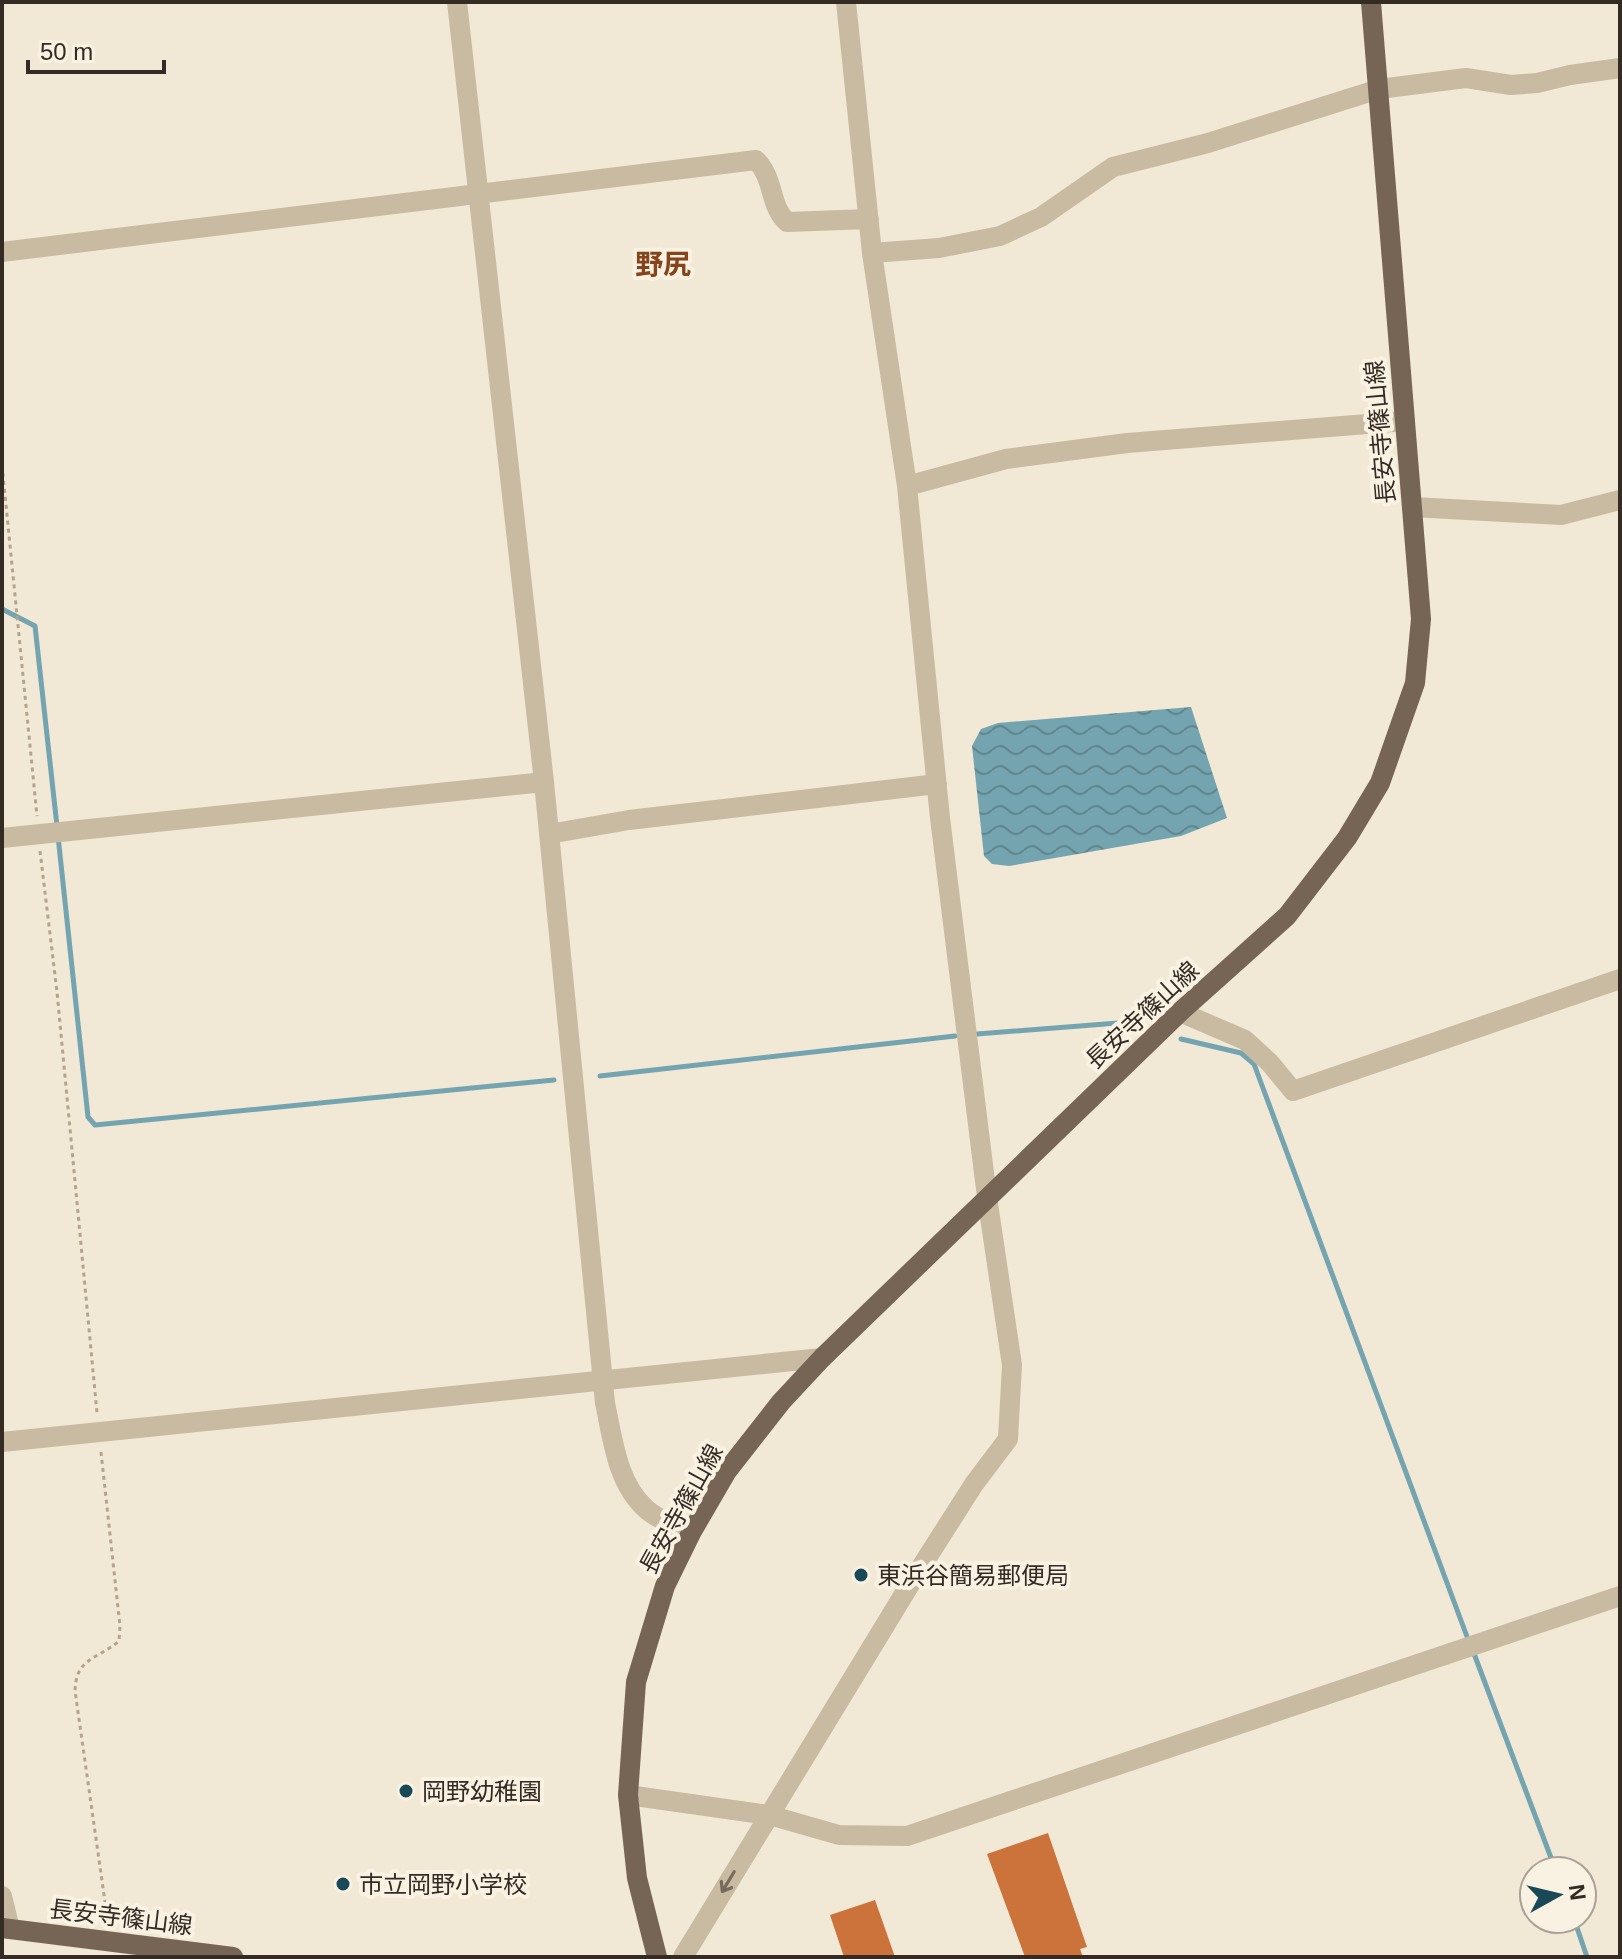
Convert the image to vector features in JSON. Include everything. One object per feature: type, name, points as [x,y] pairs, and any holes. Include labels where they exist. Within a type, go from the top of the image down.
[{"type":"main road","name":"長安寺篠山線","points":[[657,1957],[637,1878],[628,1795],[636,1682],[665,1586],[727,1471],[781,1402],[822,1358],[1180,1012],[1287,916],[1347,838],[1380,783],[1415,683],[1421,619],[1371,2]]},
{"type":"main road","name":"長安寺篠山線","points":[[6,1928],[233,1957]]},
{"type":"street","points":[[457,2],[544,782],[603,1382],[615,1454],[630,1493],[648,1512],[691,1533]]},
{"type":"street","points":[[683,1957],[966,1496],[1008,1439],[1012,1365],[987,1197],[937,784],[907,486],[872,253],[846,2]]},
{"type":"street","points":[[872,253],[939,248],[1000,236],[1041,217],[1113,167],[1208,143],[1379,89],[1466,78],[1511,85],[1537,83],[1620,68]]},
{"type":"street","points":[[2,252],[756,160],[765,169],[779,214],[787,222],[869,219]]},
{"type":"street","points":[[907,486],[1006,459],[1127,443],[1405,421]]},
{"type":"street","points":[[1412,507],[1561,515],[1620,500]]},
{"type":"street","points":[[2,838],[544,782]]},
{"type":"street","points":[[549,834],[629,820],[937,784]]},
{"type":"street","points":[[1180,1012],[1245,1040],[1270,1063],[1293,1091],[1620,979]]},
{"type":"street","points":[[2,1442],[822,1358]]},
{"type":"street","points":[[628,1795],[769,1815],[839,1835],[907,1836],[1620,1596]]},
{"type":"street","points":[[2,1896],[6,1928]]},
{"type":"path","points":[[2,465],[120,1626],[119,1641],[82,1664],[76,1676],[75,1691],[111,1943]]},
{"type":"water","points":[[1191,707],[1227,818],[1181,836],[1009,866],[992,864],[984,856],[972,746],[981,729],[998,723]]},
{"type":"building","points":[[1048,1833],[1087,1947],[1080,1949],[1083,1957],[1025,1957],[987,1854]]},
{"type":"building","points":[[875,1900],[895,1957],[844,1957],[830,1915]]},
{"type":"waterway","points":[[2,609],[35,626],[57,826]]},
{"type":"waterway","points":[[58,836],[88,1117],[95,1125],[554,1080]]},
{"type":"waterway","points":[[977,1034],[1118,1023],[1142,1028]]},
{"type":"waterway","points":[[600,1076],[955,1036]]},
{"type":"waterway","points":[[1181,1039],[1241,1053],[1254,1064],[1469,1642]]},
{"type":"waterway","points":[[1473,1651],[1550,1855]]},
{"type":"waterway","points":[[1579,1935],[1587,1957]]},
{"type":"place","name":"東浜谷簡易郵便局","points":[[861,1575]]},
{"type":"place","name":"岡野幼稚園","points":[[406,1791]]},
{"type":"place","name":"市立岡野小学校","points":[[343,1884]]},
{"type":"district","name":"野尻","points":[[663,264]]}]
